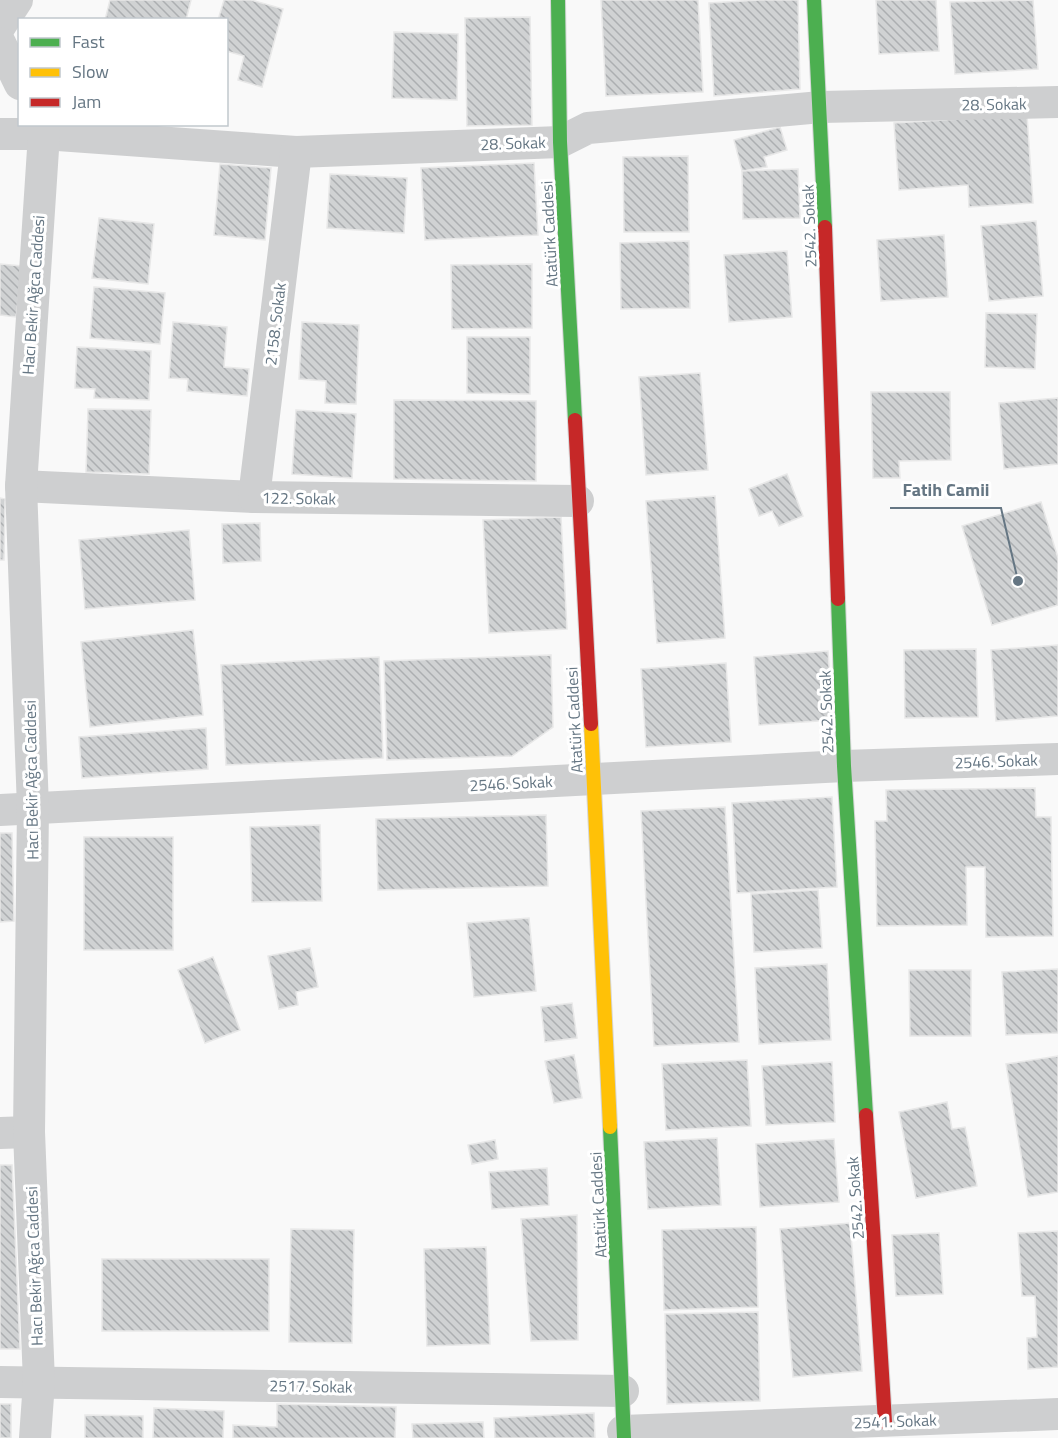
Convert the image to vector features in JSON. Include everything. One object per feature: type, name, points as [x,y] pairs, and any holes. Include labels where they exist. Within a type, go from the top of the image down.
[{"type":"street","points":[[0,26],[17,0]]},
{"type":"street","name":"Atatürk Caddesi","points":[[558,0],[561,142],[594,779],[623,1391],[623,1435]]},
{"type":"street","name":"2542. Sokak","points":[[814,0],[821,107],[844,766],[885,1422]]},
{"type":"street","points":[[0,43],[18,80]]},
{"type":"street","name":"28. Sokak","points":[[0,134],[41,129],[296,152],[561,142],[588,128],[821,107],[1058,102]]},
{"type":"street","name":"Hacı Bekir Ağca Caddesi","points":[[35,1438],[39,1382],[14,1132],[33,808],[13,615],[41,129]]},
{"type":"street","name":"2158. Sokak","points":[[254,497],[296,152]]},
{"type":"street","name":"122. Sokak","points":[[21,486],[254,497],[578,501]]},
{"type":"street","name":"2546. Sokak","points":[[0,810],[844,766],[1058,759]]},
{"type":"street","name":"2517. Sokak","points":[[0,1382],[623,1391]]},
{"type":"street","name":"2541. Sokak","points":[[623,1435],[1058,1414]]},
{"type":"building","points":[[110,0],[191,0],[186,18],[106,18]]},
{"type":"building","points":[[224,0],[251,0],[283,9],[262,87],[238,80],[244,56],[228,52],[228,18],[219,18]]},
{"type":"building","points":[[601,0],[698,0],[703,92],[606,96]]},
{"type":"building","points":[[798,0],[800,89],[714,96],[709,3]]},
{"type":"building","points":[[876,0],[936,0],[939,51],[879,54]]},
{"type":"building","points":[[1033,0],[1038,69],[955,74],[950,2]]},
{"type":"building","points":[[530,17],[532,125],[467,126],[465,18]]},
{"type":"building","points":[[394,32],[458,34],[457,100],[392,98]]},
{"type":"building","points":[[1027,115],[1033,203],[969,207],[968,185],[899,190],[894,123]]},
{"type":"building","points":[[780,127],[787,150],[764,157],[767,167],[742,171],[734,140]]},
{"type":"building","points":[[688,156],[689,232],[624,232],[623,157]]},
{"type":"building","points":[[534,163],[538,235],[425,240],[421,168]]},
{"type":"building","points":[[220,164],[271,168],[265,240],[214,235]]},
{"type":"building","points":[[798,169],[800,218],[743,219],[742,171]]},
{"type":"building","points":[[330,174],[407,178],[404,233],[327,228]]},
{"type":"building","points":[[99,218],[154,224],[148,284],[92,278]]},
{"type":"building","points":[[1036,221],[1043,296],[989,301],[981,226]]},
{"type":"building","points":[[944,235],[948,297],[881,301],[877,240]]},
{"type":"building","points":[[689,241],[690,308],[621,309],[620,243]]},
{"type":"building","points":[[787,251],[792,317],[729,322],[724,255]]},
{"type":"building","points":[[0,264],[22,266],[16,317],[0,315]]},
{"type":"building","points":[[532,264],[532,328],[452,329],[451,265]]},
{"type":"building","points":[[94,287],[165,293],[160,344],[90,338]]},
{"type":"building","points":[[986,313],[1037,314],[1035,369],[985,367]]},
{"type":"building","points":[[173,322],[227,327],[224,367],[249,369],[247,396],[187,391],[188,379],[169,378]]},
{"type":"building","points":[[302,322],[359,325],[356,404],[325,403],[326,381],[299,379]]},
{"type":"building","points":[[467,337],[530,337],[530,394],[467,393]]},
{"type":"building","points":[[77,347],[151,351],[149,400],[94,398],[95,389],[75,388]]},
{"type":"building","points":[[700,373],[708,470],[646,475],[639,377]]},
{"type":"building","points":[[871,392],[950,392],[951,460],[899,461],[900,478],[873,478]]},
{"type":"building","points":[[1058,398],[1058,464],[1004,469],[999,403]]},
{"type":"building","points":[[394,400],[536,401],[536,481],[394,479]]},
{"type":"building","points":[[88,409],[151,410],[149,474],[86,472]]},
{"type":"building","points":[[296,410],[356,414],[352,478],[292,474]]},
{"type":"building","points":[[787,474],[803,516],[779,526],[772,511],[759,516],[749,489]]},
{"type":"building","points":[[715,496],[725,638],[657,643],[646,501]]},
{"type":"building","points":[[0,498],[5,499],[4,560],[0,560]]},
{"type":"building","points":[[1041,502],[1058,558],[1058,605],[992,625],[962,526]]},
{"type":"building","points":[[561,517],[567,629],[489,633],[483,520]]},
{"type":"building","points":[[260,523],[261,561],[223,563],[222,524]]},
{"type":"building","points":[[189,530],[195,600],[85,609],[79,540]]},
{"type":"building","points":[[193,630],[203,715],[90,727],[81,642]]},
{"type":"building","points":[[1058,645],[1058,716],[996,721],[991,650]]},
{"type":"building","points":[[976,649],[978,717],[905,718],[904,650]]},
{"type":"building","points":[[828,651],[833,720],[759,725],[754,657]]},
{"type":"building","points":[[551,655],[553,727],[512,756],[387,760],[384,661]]},
{"type":"building","points":[[379,657],[383,758],[226,765],[221,665]]},
{"type":"building","points":[[726,663],[731,742],[646,747],[641,669]]},
{"type":"building","points":[[206,728],[208,769],[82,778],[79,737]]},
{"type":"building","points":[[1035,788],[1036,817],[1051,817],[1053,936],[986,937],[985,867],[966,867],[967,925],[877,926],[875,821],[887,821],[886,790]]},
{"type":"building","points":[[832,797],[837,887],[737,893],[732,803]]},
{"type":"building","points":[[725,807],[739,1042],[654,1046],[641,811]]},
{"type":"building","points":[[546,815],[548,886],[378,890],[376,819]]},
{"type":"building","points":[[320,825],[322,901],[252,902],[250,827]]},
{"type":"building","points":[[0,833],[12,833],[14,921],[0,922]]},
{"type":"building","points":[[84,837],[173,837],[173,950],[84,950]]},
{"type":"building","points":[[818,890],[822,948],[754,952],[751,894]]},
{"type":"building","points":[[529,918],[536,991],[474,997],[467,923]]},
{"type":"building","points":[[310,948],[318,987],[296,992],[298,1005],[279,1009],[268,956]]},
{"type":"building","points":[[213,957],[240,1030],[205,1043],[178,970]]},
{"type":"building","points":[[827,964],[831,1040],[759,1044],[755,968]]},
{"type":"building","points":[[1058,969],[1058,1033],[1006,1035],[1002,972]]},
{"type":"building","points":[[909,970],[971,970],[971,1036],[910,1036]]},
{"type":"building","points":[[572,1003],[577,1038],[545,1042],[541,1007]]},
{"type":"building","points":[[574,1055],[582,1098],[554,1103],[545,1061]]},
{"type":"building","points":[[1058,1056],[1058,1192],[1028,1197],[1006,1064]]},
{"type":"building","points":[[747,1060],[751,1126],[666,1130],[662,1064]]},
{"type":"building","points":[[832,1062],[835,1122],[766,1125],[762,1066]]},
{"type":"building","points":[[947,1102],[952,1129],[965,1127],[977,1186],[916,1198],[899,1112]]},
{"type":"building","points":[[717,1138],[721,1205],[648,1209],[644,1142]]},
{"type":"building","points":[[834,1139],[839,1202],[760,1207],[756,1144]]},
{"type":"building","points":[[495,1140],[498,1159],[472,1164],[468,1145]]},
{"type":"building","points":[[0,1165],[12,1165],[20,1349],[0,1349]]},
{"type":"building","points":[[547,1168],[549,1205],[492,1209],[489,1172]]},
{"type":"building","points":[[577,1215],[578,1340],[531,1341],[521,1219]]},
{"type":"building","points":[[850,1223],[862,1371],[793,1377],[780,1229]]},
{"type":"building","points":[[756,1227],[758,1307],[664,1310],[662,1230]]},
{"type":"building","points":[[291,1229],[354,1230],[352,1343],[289,1342]]},
{"type":"building","points":[[1058,1231],[1058,1367],[1028,1369],[1027,1338],[1037,1337],[1035,1296],[1022,1296],[1018,1233]]},
{"type":"building","points":[[939,1233],[943,1294],[896,1296],[892,1235]]},
{"type":"building","points":[[486,1247],[490,1344],[427,1346],[424,1249]]},
{"type":"building","points":[[102,1259],[269,1259],[269,1331],[102,1331]]},
{"type":"building","points":[[758,1312],[760,1401],[667,1404],[665,1314]]},
{"type":"building","points":[[0,1404],[11,1404],[11,1438],[0,1438]]},
{"type":"building","points":[[277,1404],[396,1407],[395,1438],[233,1438],[233,1425],[277,1427]]},
{"type":"building","points":[[154,1408],[224,1411],[223,1438],[153,1438]]},
{"type":"building","points":[[594,1413],[595,1438],[495,1438],[494,1418]]},
{"type":"building","points":[[85,1415],[143,1416],[143,1438],[85,1438]]},
{"type":"building","points":[[483,1422],[484,1438],[413,1438],[412,1424]]},
{"type":"traffic: fast","points":[[558,0],[560,142],[575,420]]},
{"type":"traffic: fast","points":[[814,0],[825,227]]},
{"type":"traffic: fast","points":[[838,599],[844,766],[866,1115]]},
{"type":"traffic: fast","points":[[610,1127],[624,1438]]},
{"type":"traffic: slow","points":[[591,724],[610,1127]]},
{"type":"traffic: jam","points":[[825,227],[838,599]]},
{"type":"traffic: jam","points":[[575,420],[591,724]]},
{"type":"traffic: jam","points":[[866,1115],[885,1422]]},
{"type":"place","name":"Fatih Camii","points":[[1018,581]]}]
